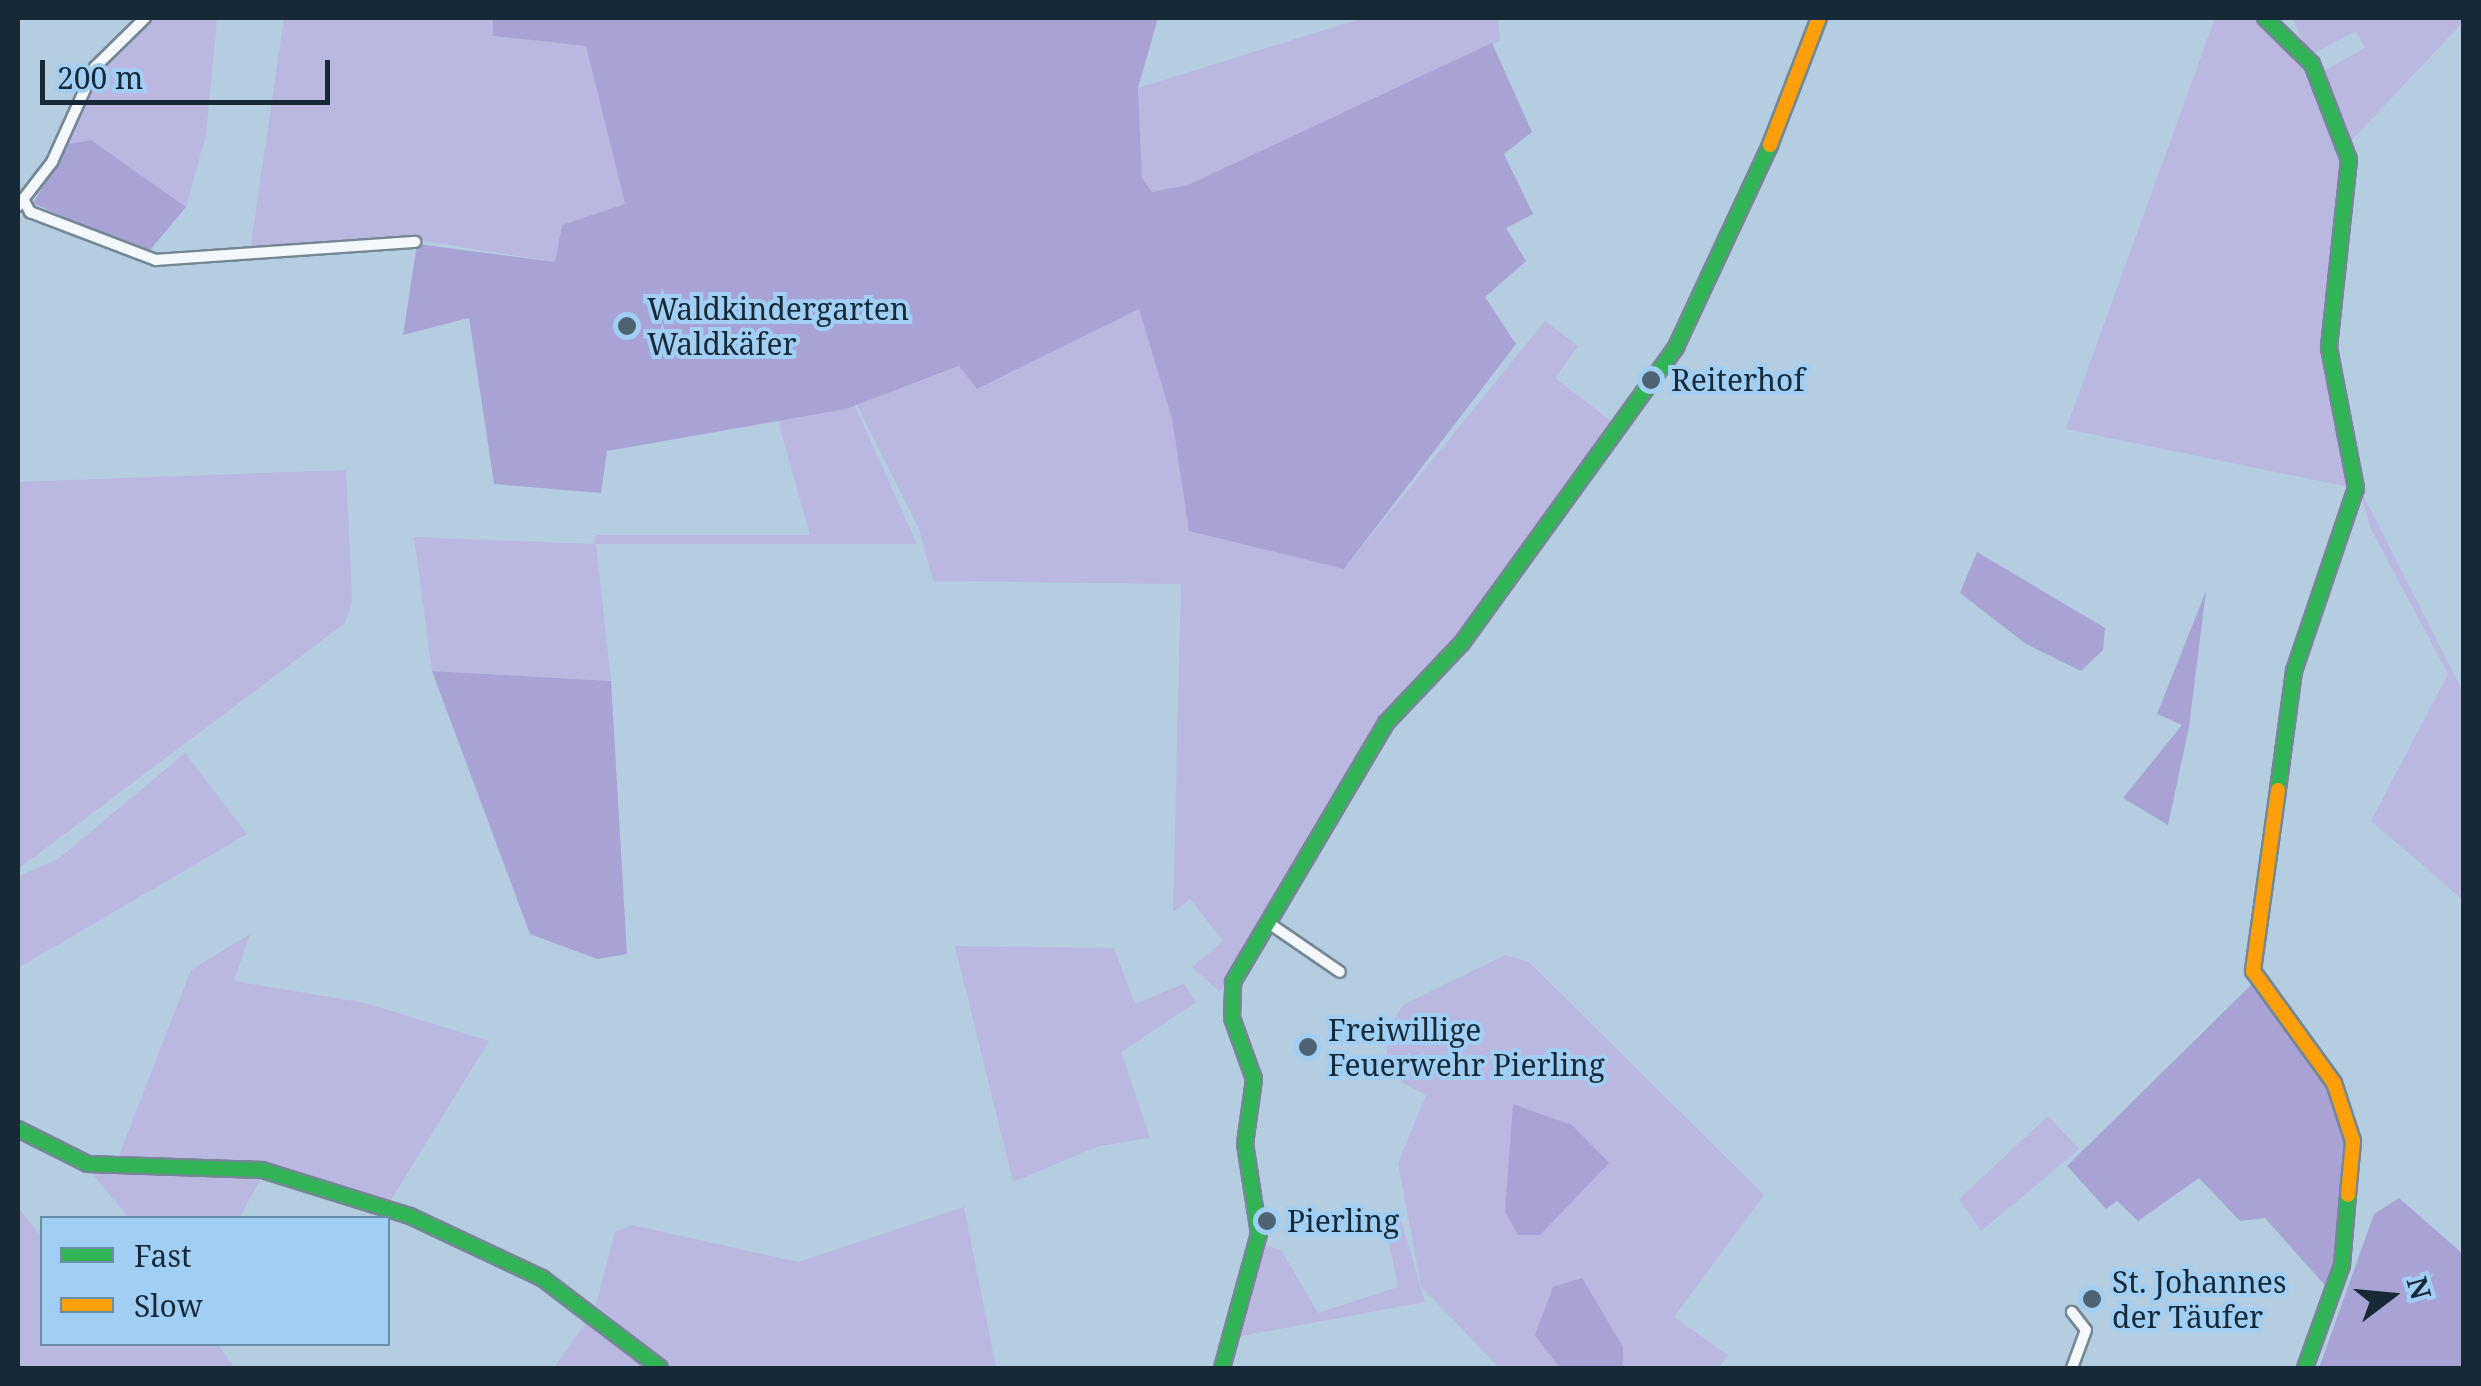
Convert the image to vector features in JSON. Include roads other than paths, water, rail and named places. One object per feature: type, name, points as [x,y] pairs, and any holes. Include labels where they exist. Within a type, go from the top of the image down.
[{"type":"street","points":[[146,18],[95,67],[21,204],[30,212],[156,260],[416,242]]},
{"type":"street","points":[[1222,1368],[1258,1234],[1245,1144],[1254,1079],[1230,991],[1272,926],[1386,723],[1462,644],[1676,348],[1750,198],[1819,18]]},
{"type":"street","points":[[2265,18],[2312,64],[2348,160],[2329,348],[2356,488],[2294,672],[2253,972],[2334,1082],[2353,1142],[2342,1265],[2306,1368]]},
{"type":"street","points":[[1272,926],[1340,972]]},
{"type":"street","points":[[18,1129],[88,1164],[262,1170],[410,1216],[542,1278],[660,1368]]},
{"type":"street","points":[[2072,1312],[2086,1330],[2072,1368]]},
{"type":"place","name":"Waldkindergarten Waldkäfer","points":[[627,326]]},
{"type":"place","name":"Reiterhof","points":[[1651,380]]},
{"type":"place","name":"Freiwillige Feuerwehr Pierling","points":[[1308,1047]]},
{"type":"place","name":"Pierling","points":[[1267,1221]]},
{"type":"place","name":"St. Johannes der Täufer","points":[[2092,1299]]}]
